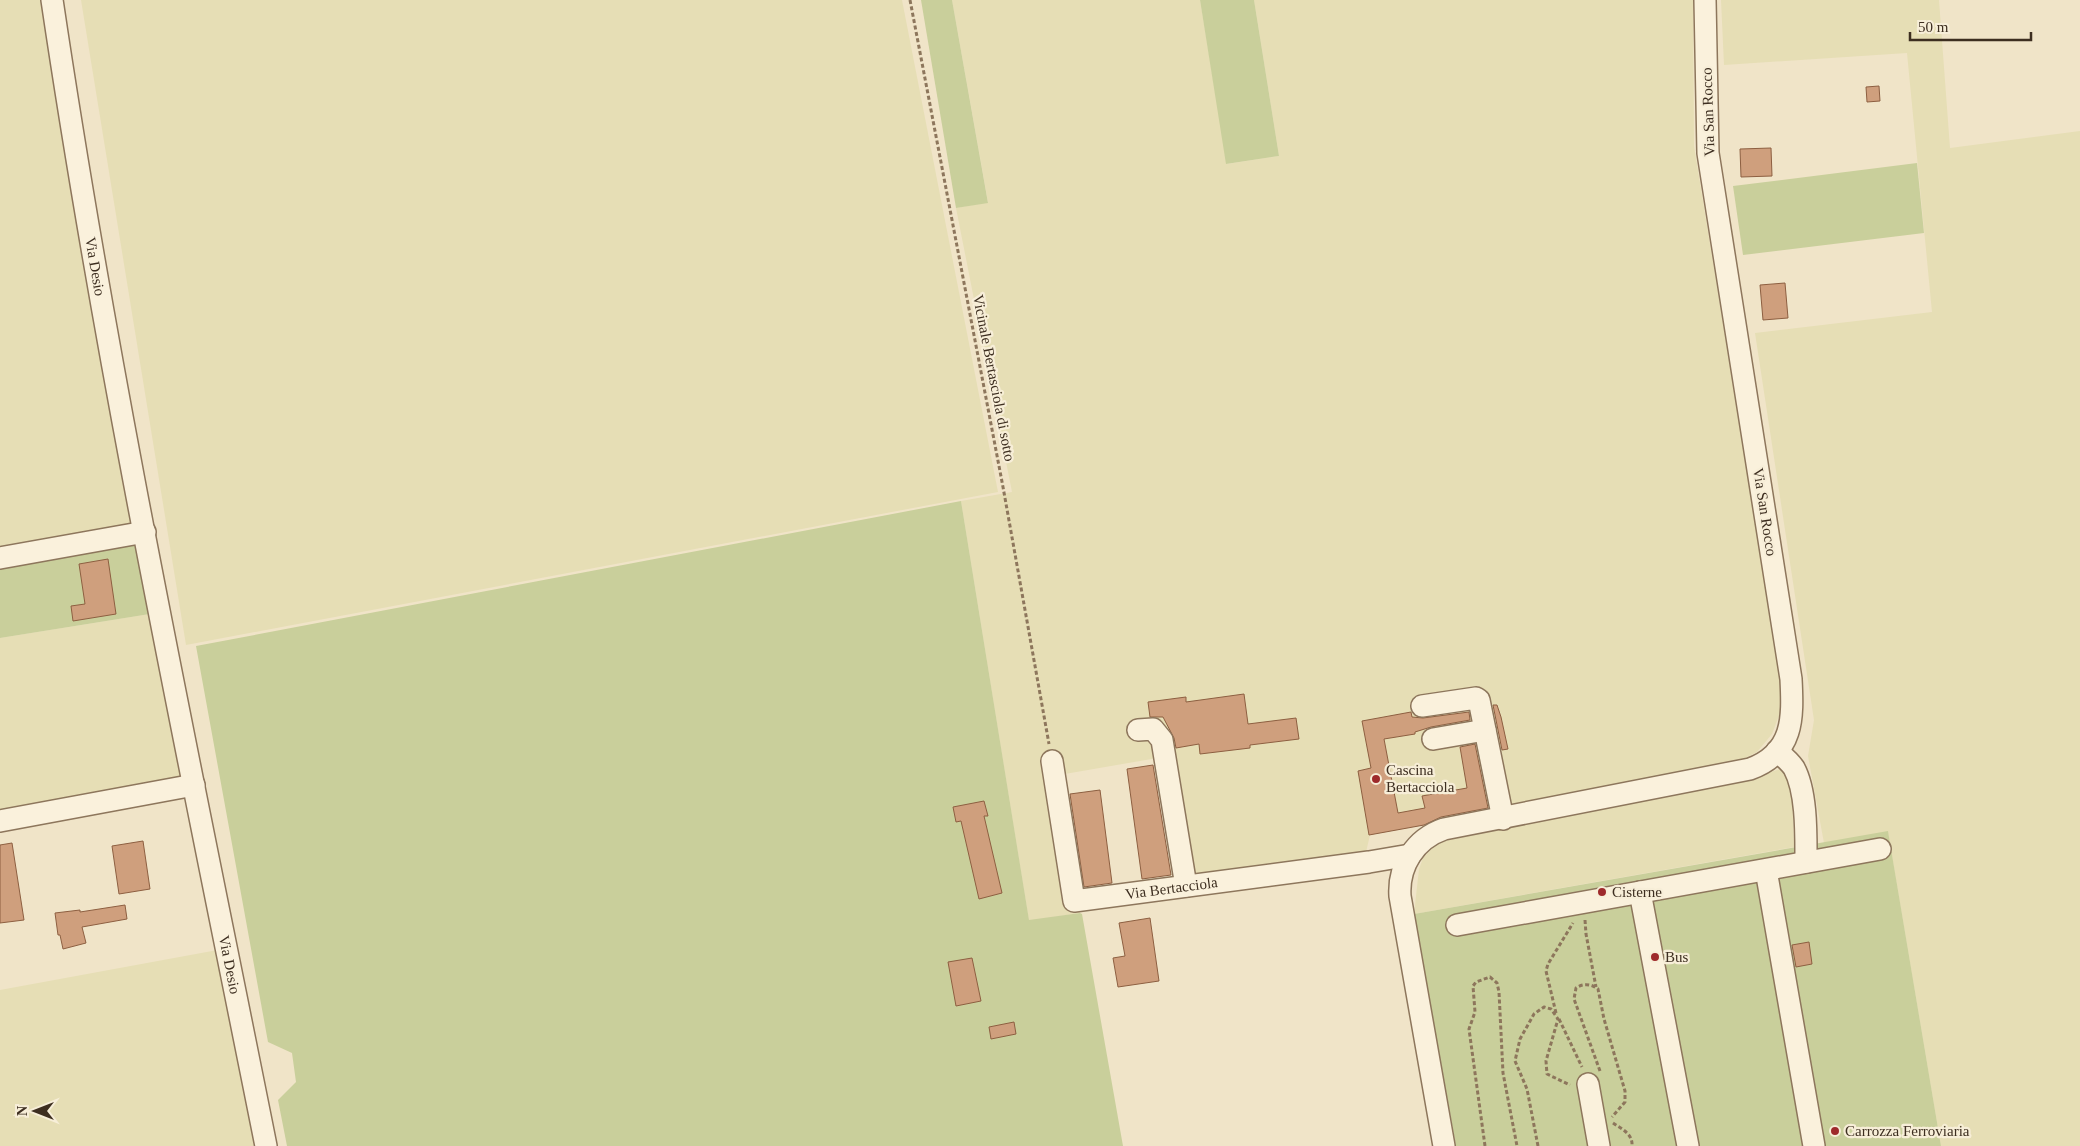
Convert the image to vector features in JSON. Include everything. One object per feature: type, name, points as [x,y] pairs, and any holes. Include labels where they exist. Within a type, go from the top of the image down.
[{"type":"street","name":"Via Desio","points":[[52,0],[77,168],[145,532],[266,1146]]},
{"type":"street","name":"Via San Rocco","points":[[1509,818],[1732,774],[1759,765],[1777,751],[1790,728],[1793,709],[1791,679],[1708,153],[1705,0]]},
{"type":"street","points":[[0,558],[145,532]]},
{"type":"street","points":[[1422,706],[1476,698],[1479,700],[1485,730],[1509,818],[1441,830],[1421,842],[1410,854],[1401,876],[1400,896],[1444,1146]]},
{"type":"street","points":[[1138,730],[1153,729],[1162,740],[1186,886]]},
{"type":"street","points":[[1433,739],[1485,730]]},
{"type":"street","points":[[1777,751],[1794,768],[1798,779],[1805,816],[1806,862]]},
{"type":"street","name":"Via Bertacciola","points":[[1052,761],[1074,901],[1369,862],[1410,854]]},
{"type":"street","points":[[0,821],[194,785]]},
{"type":"street","points":[[1458,925],[1880,849]]},
{"type":"street","points":[[1766,870],[1814,1146]]},
{"type":"street","points":[[1640,892],[1688,1146]]},
{"type":"street","points":[[1593,1085],[1599,1146]]},
{"type":"path","name":"Vicinale Bertasciola di sotto","points":[[910,0],[1003,486],[1052,761]]},
{"type":"path","points":[[1585,902],[1586,934],[1596,987],[1600,995],[1604,1019],[1626,1097],[1625,1102],[1612,1118],[1613,1122],[1629,1134],[1632,1146]]},
{"type":"path","points":[[1585,902],[1548,964],[1546,971],[1556,1012],[1593,1085]]},
{"type":"path","points":[[1485,1146],[1469,1029],[1475,1012],[1472,986],[1476,982],[1490,977],[1497,982],[1500,992],[1503,1073],[1517,1146]]},
{"type":"path","points":[[1593,1085],[1574,992],[1579,986],[1596,987]]},
{"type":"path","points":[[1538,1146],[1528,1089],[1514,1061],[1520,1039],[1539,1009],[1547,1007],[1556,1013],[1558,1019],[1546,1061],[1547,1074],[1593,1085]]},
{"type":"shaded area","points":[[0,0],[44,0],[139,524],[0,547]]},
{"type":"shaded area","points":[[81,0],[902,0],[998,492],[186,645]]},
{"type":"shaded area","points":[[952,0],[1200,0],[1227,164],[1279,156],[1254,0],[1693,0],[1694,146],[1784,697],[1772,734],[1757,752],[1743,759],[1567,797],[1370,835],[1366,852],[1181,879],[1163,757],[1059,775],[1080,913],[1029,921],[961,501],[1012,492],[956,208],[988,202]]},
{"type":"shaded area","points":[[1721,0],[1939,0],[1950,148],[2080,131],[2080,1146],[1941,1146],[1888,832],[1824,843],[1808,756],[1814,720],[1755,333],[1932,312],[1907,53],[1724,65]]},
{"type":"shaded area","points":[[156,613],[186,781],[0,815],[0,638]]},
{"type":"shaded area","points":[[1780,769],[1787,776],[1792,791],[1794,847],[1414,914],[1419,869],[1423,858],[1438,842],[1733,784]]},
{"type":"shaded area","points":[[223,949],[260,1146],[0,1146],[0,990]]},
{"type":"green space","points":[[921,0],[952,0],[988,203],[956,208]]},
{"type":"green space","points":[[1200,0],[1254,0],[1279,156],[1226,164]]},
{"type":"green space","points":[[1917,163],[1924,233],[1743,255],[1733,186]]},
{"type":"green space","points":[[961,501],[1029,920],[1082,914],[1123,1146],[287,1146],[278,1100],[296,1082],[292,1053],[268,1042],[196,646]]},
{"type":"green space","points":[[139,524],[156,613],[0,638],[0,547]]},
{"type":"green space","points":[[1888,831],[1941,1146],[1456,1146],[1414,914]]},
{"type":"building","points":[[1879,86],[1880,101],[1867,102],[1866,87]]},
{"type":"building","points":[[1771,148],[1772,176],[1741,177],[1740,149]]},
{"type":"building","points":[[1785,283],[1788,318],[1763,320],[1760,285]]},
{"type":"building","points":[[108,559],[116,614],[73,621],[71,606],[85,604],[79,564]]},
{"type":"building","points":[[1244,694],[1248,724],[1296,718],[1299,739],[1250,745],[1250,748],[1200,754],[1199,744],[1176,748],[1174,738],[1163,717],[1150,717],[1148,702],[1186,697],[1186,702]]},
{"type":"building","points":[[1493,705],[1497,705],[1508,749],[1502,750]]},
{"type":"building","name":"Cascina Bertacciola","points":[[1411,712],[1412,717],[1423,718],[1469,712],[1470,720],[1431,727],[1415,732],[1415,734],[1384,739],[1398,813],[1425,808],[1422,796],[1467,788],[1460,747],[1475,744],[1488,808],[1441,817],[1424,825],[1369,835],[1358,771],[1371,768],[1362,721]]},
{"type":"building","points":[[1153,765],[1171,875],[1142,879],[1127,769]]},
{"type":"building","points":[[1100,790],[1112,883],[1084,887],[1070,794]]},
{"type":"building","points":[[984,801],[988,816],[984,816],[1002,893],[979,899],[961,821],[956,822],[953,807]]},
{"type":"building","points":[[143,841],[150,889],[119,894],[112,846]]},
{"type":"building","points":[[12,843],[24,920],[0,923],[0,845]]},
{"type":"building","points":[[125,905],[127,919],[82,927],[86,943],[63,949],[60,935],[58,935],[55,913],[80,910],[80,912]]},
{"type":"building","points":[[1150,918],[1159,981],[1118,987],[1113,958],[1125,956],[1119,923]]},
{"type":"building","points":[[1809,942],[1812,964],[1796,967],[1792,945]]},
{"type":"building","points":[[972,958],[981,1001],[956,1006],[948,962]]},
{"type":"building","points":[[1014,1022],[1016,1034],[991,1039],[989,1027]]},
{"type":"place","name":"Cascina Bertacciola","points":[[1376,779]]},
{"type":"place","name":"Cisterne","points":[[1602,892]]},
{"type":"place","name":"Bus","points":[[1655,957]]},
{"type":"place","name":"Carrozza Ferroviaria","points":[[1835,1131]]}]
